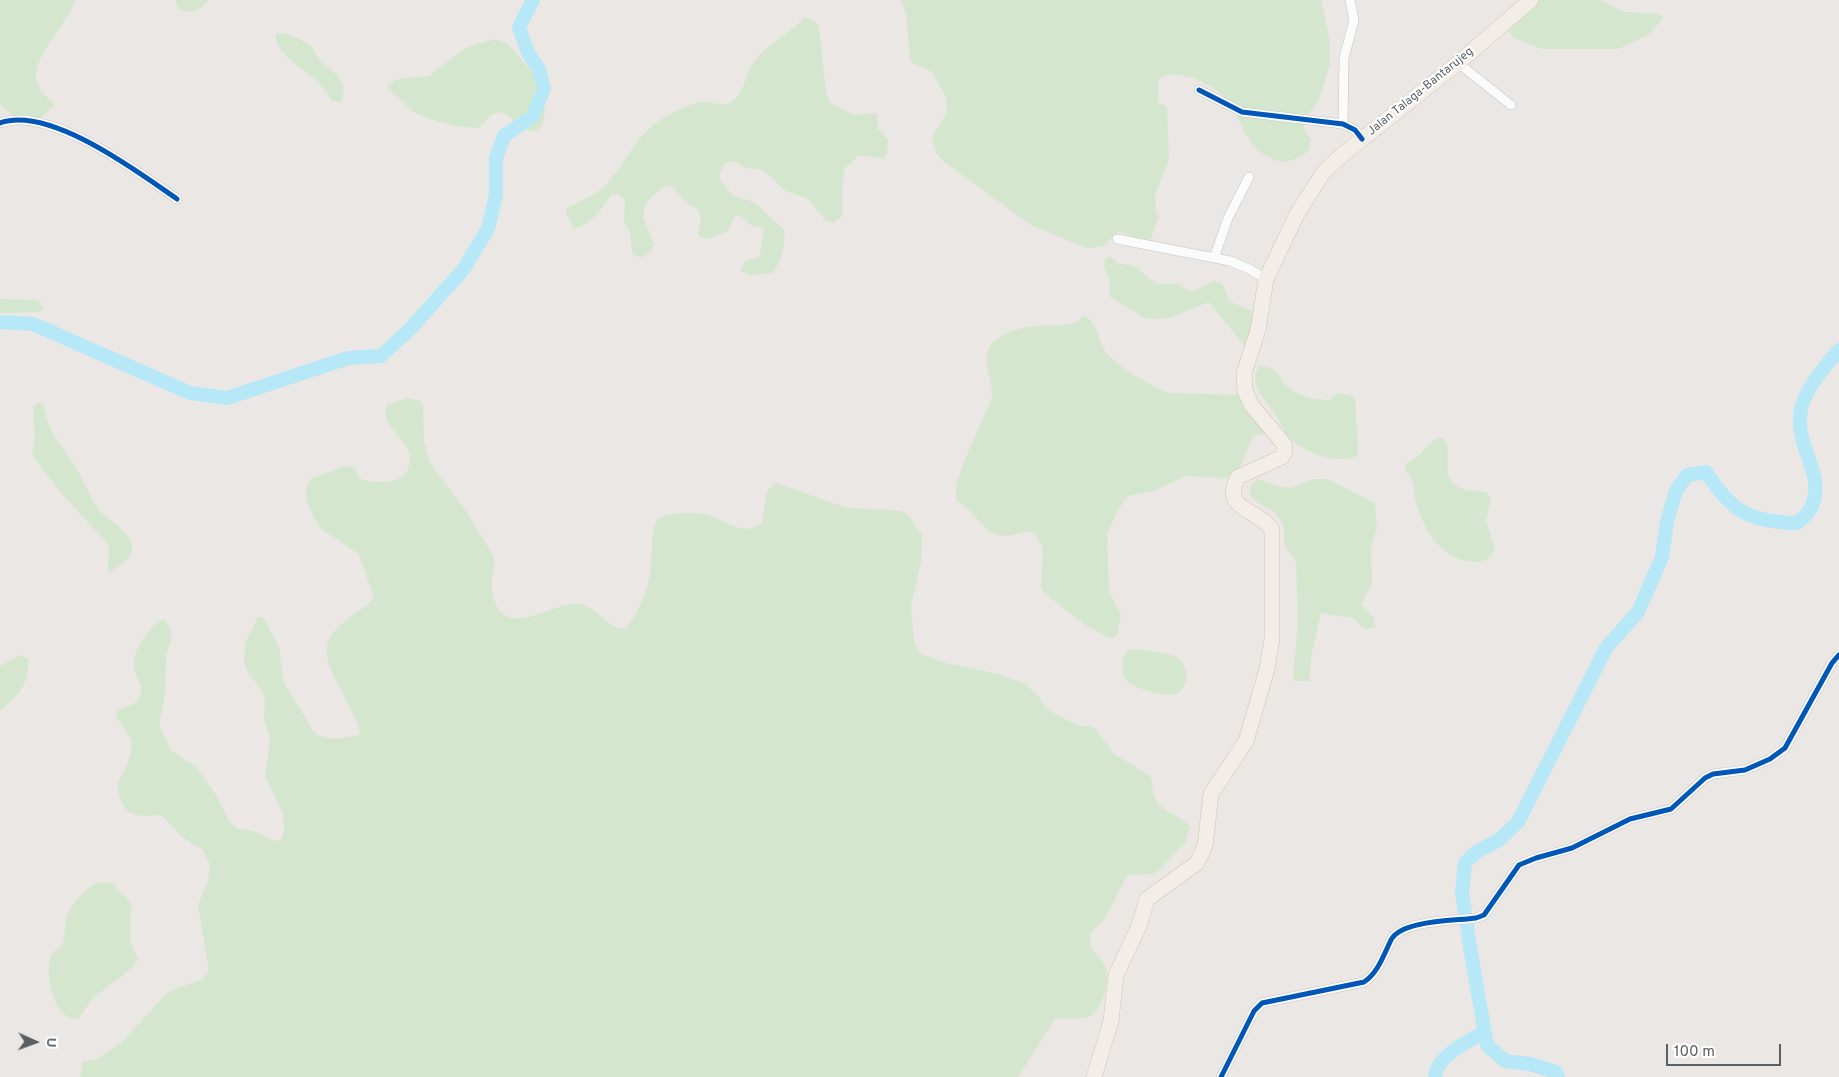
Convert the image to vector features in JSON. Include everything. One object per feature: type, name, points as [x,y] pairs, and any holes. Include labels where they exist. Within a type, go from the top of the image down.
[{"type":"main road","name":"Jalan Talaga-Bantarujeg","points":[[1094,1077],[1111,1021],[1116,975],[1139,926],[1147,899],[1197,864],[1205,846],[1211,794],[1246,741],[1267,669],[1272,629],[1272,531],[1266,522],[1240,506],[1234,497],[1234,489],[1238,477],[1282,457],[1285,452],[1284,445],[1252,406],[1245,391],[1244,373],[1258,330],[1266,279],[1297,214],[1323,173],[1362,139],[1458,63],[1531,0]]},
{"type":"street","points":[[1343,124],[1344,58],[1354,20],[1350,0]]},
{"type":"street","points":[[1458,63],[1511,105]]},
{"type":"street","points":[[1199,90],[1242,112],[1343,124],[1355,130],[1362,139]]},
{"type":"street","points":[[0,123],[15,120],[30,121],[51,126],[80,138],[128,164],[176,199]]},
{"type":"street","points":[[1214,258],[1228,218],[1249,177]]},
{"type":"street","points":[[1117,239],[1214,258],[1249,269],[1266,279]]},
{"type":"street","points":[[1220,1077],[1254,1011],[1262,1002],[1364,982],[1373,975],[1392,938],[1410,927],[1476,918],[1484,914],[1519,865],[1572,848],[1630,818],[1665,812],[1671,809],[1705,778],[1713,774],[1745,770],[1778,754],[1785,748],[1832,663],[1839,655]]},
{"type":"green space","points":[[0,0],[76,0],[38,65],[36,75],[38,85],[54,104],[46,113],[33,120],[19,119],[0,103]]},
{"type":"green space","points":[[175,0],[209,0],[199,9],[188,12],[179,9]]},
{"type":"green space","points":[[901,0],[1321,0],[1330,41],[1330,64],[1318,102],[1304,119],[1304,130],[1311,139],[1309,150],[1289,161],[1271,158],[1255,146],[1242,127],[1232,106],[1216,90],[1207,84],[1186,76],[1166,76],[1158,80],[1158,103],[1167,107],[1169,159],[1155,195],[1156,212],[1159,216],[1149,244],[1118,232],[1102,247],[1086,248],[1031,225],[944,162],[936,153],[932,137],[947,112],[946,97],[932,72],[913,63],[910,59],[906,14]]},
{"type":"green space","points":[[1531,0],[1599,0],[1625,12],[1657,14],[1662,16],[1663,19],[1648,35],[1618,49],[1542,49],[1516,39],[1508,32]]},
{"type":"green space","points":[[805,17],[813,20],[819,26],[826,92],[830,103],[853,115],[877,113],[878,129],[888,139],[887,154],[883,159],[859,155],[845,168],[842,216],[834,223],[826,221],[808,199],[784,190],[763,170],[745,168],[736,162],[730,161],[725,163],[719,174],[720,179],[733,196],[754,202],[784,230],[782,253],[778,265],[772,273],[751,275],[739,271],[746,260],[758,258],[760,255],[764,228],[753,226],[742,217],[735,216],[727,232],[707,239],[701,238],[698,234],[701,222],[699,211],[687,203],[670,185],[655,194],[644,208],[644,219],[654,244],[644,257],[638,257],[632,252],[630,233],[624,222],[625,200],[618,194],[611,195],[591,220],[580,227],[574,228],[566,214],[566,209],[605,186],[637,142],[649,129],[667,116],[689,105],[703,102],[726,104],[735,99],[742,90],[751,67],[759,55],[793,29]]},
{"type":"green space","points":[[276,33],[295,37],[312,47],[320,59],[342,83],[343,95],[341,102],[332,101],[313,77],[284,54],[276,40]]},
{"type":"green space","points":[[495,39],[507,43],[539,80],[545,112],[542,125],[536,131],[527,130],[502,112],[492,114],[479,128],[454,126],[424,117],[412,111],[387,87],[389,83],[399,79],[429,76],[465,48]]},
{"type":"green space","points":[[1109,256],[1118,263],[1134,266],[1157,284],[1179,284],[1188,291],[1194,291],[1213,281],[1219,282],[1224,286],[1229,301],[1254,312],[1247,346],[1244,345],[1209,302],[1169,318],[1151,319],[1143,317],[1109,296],[1110,281],[1104,264]]},
{"type":"green space","points":[[0,299],[35,300],[40,302],[44,309],[39,312],[0,313]]},
{"type":"green space","points":[[1084,316],[1095,327],[1102,347],[1110,357],[1135,375],[1170,393],[1242,395],[1267,434],[1253,436],[1242,463],[1231,475],[1225,478],[1186,476],[1153,491],[1128,496],[1118,510],[1107,534],[1109,591],[1121,616],[1117,635],[1113,638],[1107,637],[1084,624],[1044,593],[1041,588],[1043,548],[1034,533],[1024,532],[1006,536],[996,534],[986,528],[968,509],[957,501],[956,491],[963,465],[992,396],[987,367],[988,350],[991,345],[1001,336],[1016,330],[1036,326],[1067,325]]},
{"type":"green space","points":[[1260,366],[1274,370],[1291,389],[1307,397],[1329,400],[1337,393],[1353,396],[1355,399],[1357,456],[1333,459],[1309,451],[1292,441],[1264,400],[1257,386],[1255,379]]},
{"type":"green space","points":[[408,398],[420,401],[423,406],[424,442],[431,465],[466,511],[494,557],[491,587],[497,607],[505,616],[516,618],[528,617],[566,605],[578,604],[590,608],[611,624],[624,629],[637,612],[647,588],[656,521],[667,515],[693,513],[705,514],[741,528],[749,529],[756,527],[762,522],[767,491],[776,483],[847,508],[892,510],[904,512],[909,516],[922,535],[922,558],[911,606],[914,643],[920,653],[941,662],[1002,675],[1025,684],[1038,696],[1045,706],[1058,716],[1080,726],[1091,726],[1096,729],[1113,753],[1150,776],[1154,796],[1161,807],[1183,820],[1190,827],[1185,843],[1157,872],[1129,875],[1125,879],[1106,917],[1090,934],[1092,948],[1104,964],[1107,976],[1105,992],[1095,1012],[1090,1016],[1082,1018],[1055,1019],[1018,1077],[80,1077],[83,1062],[99,1058],[123,1041],[165,995],[175,989],[201,980],[209,972],[198,905],[208,881],[210,864],[202,849],[183,838],[161,815],[141,816],[130,813],[123,804],[119,793],[118,783],[130,757],[132,740],[116,716],[117,710],[134,704],[140,696],[141,688],[134,667],[138,647],[151,629],[160,620],[164,620],[171,629],[171,640],[166,656],[165,696],[159,725],[171,750],[196,767],[216,795],[229,821],[237,829],[253,831],[275,841],[281,840],[284,830],[283,813],[265,776],[270,739],[264,717],[265,701],[262,691],[247,671],[244,660],[245,644],[258,617],[263,617],[279,647],[284,683],[314,732],[330,738],[349,737],[360,734],[352,710],[331,670],[327,645],[336,629],[371,602],[374,597],[359,554],[321,529],[308,504],[306,490],[311,479],[344,466],[354,467],[360,478],[366,481],[389,481],[403,476],[409,467],[409,454],[407,447],[389,423],[385,409],[388,405]]},
{"type":"green space","points":[[38,403],[43,404],[51,429],[78,470],[96,506],[129,537],[132,548],[130,556],[111,572],[108,572],[109,548],[107,543],[62,494],[35,459],[32,451],[35,438],[33,406]]},
{"type":"green space","points":[[1439,438],[1444,438],[1447,444],[1448,471],[1452,483],[1465,490],[1487,493],[1491,499],[1486,521],[1495,548],[1490,557],[1484,560],[1474,562],[1452,556],[1428,532],[1418,510],[1413,483],[1406,471],[1405,464],[1416,458]]},
{"type":"green space","points":[[1257,479],[1291,488],[1314,479],[1328,479],[1375,503],[1377,528],[1371,546],[1372,584],[1361,604],[1374,618],[1375,627],[1365,629],[1353,618],[1321,613],[1312,652],[1309,681],[1295,681],[1293,679],[1298,621],[1296,562],[1285,546],[1283,524],[1275,513],[1251,498],[1250,487]]},
{"type":"green space","points":[[1129,649],[1162,653],[1178,658],[1186,672],[1185,683],[1180,692],[1171,695],[1156,693],[1129,683],[1123,675],[1123,658]]},
{"type":"green space","points":[[20,655],[29,659],[27,677],[22,689],[0,711],[0,666]]},
{"type":"green space","points":[[100,882],[112,883],[131,903],[130,941],[138,959],[131,969],[93,998],[78,1019],[69,1017],[57,1005],[49,974],[50,957],[63,943],[67,916],[72,906],[85,891]]},
{"type":"waterway","points":[[0,322],[33,324],[190,393],[227,398],[348,358],[381,356],[410,329],[463,270],[488,229],[496,194],[496,158],[504,136],[532,117],[544,89],[539,69],[528,53],[519,27],[533,0]]},
{"type":"waterway","points":[[1558,1077],[1556,1072],[1530,1064],[1505,1061],[1487,1045],[1462,892],[1465,863],[1476,852],[1499,840],[1518,822],[1606,648],[1638,612],[1662,557],[1667,522],[1676,491],[1687,475],[1706,472],[1724,497],[1743,512],[1754,517],[1797,523],[1810,511],[1815,493],[1815,481],[1801,433],[1802,405],[1813,383],[1839,350]]},
{"type":"waterway","points":[[1435,1077],[1437,1069],[1447,1056],[1484,1032]]},
{"type":"cycle path","points":[[1199,90],[1242,112],[1343,124],[1355,130],[1362,139]]},
{"type":"cycle path","points":[[0,123],[20,120],[43,123],[67,132],[117,158],[177,199]]},
{"type":"cycle path","points":[[1221,1077],[1254,1011],[1262,1003],[1364,982],[1373,974],[1391,940],[1397,933],[1417,925],[1476,918],[1484,915],[1519,865],[1572,848],[1630,819],[1671,809],[1705,778],[1713,774],[1745,770],[1770,759],[1785,748],[1832,663],[1839,655]]}]
